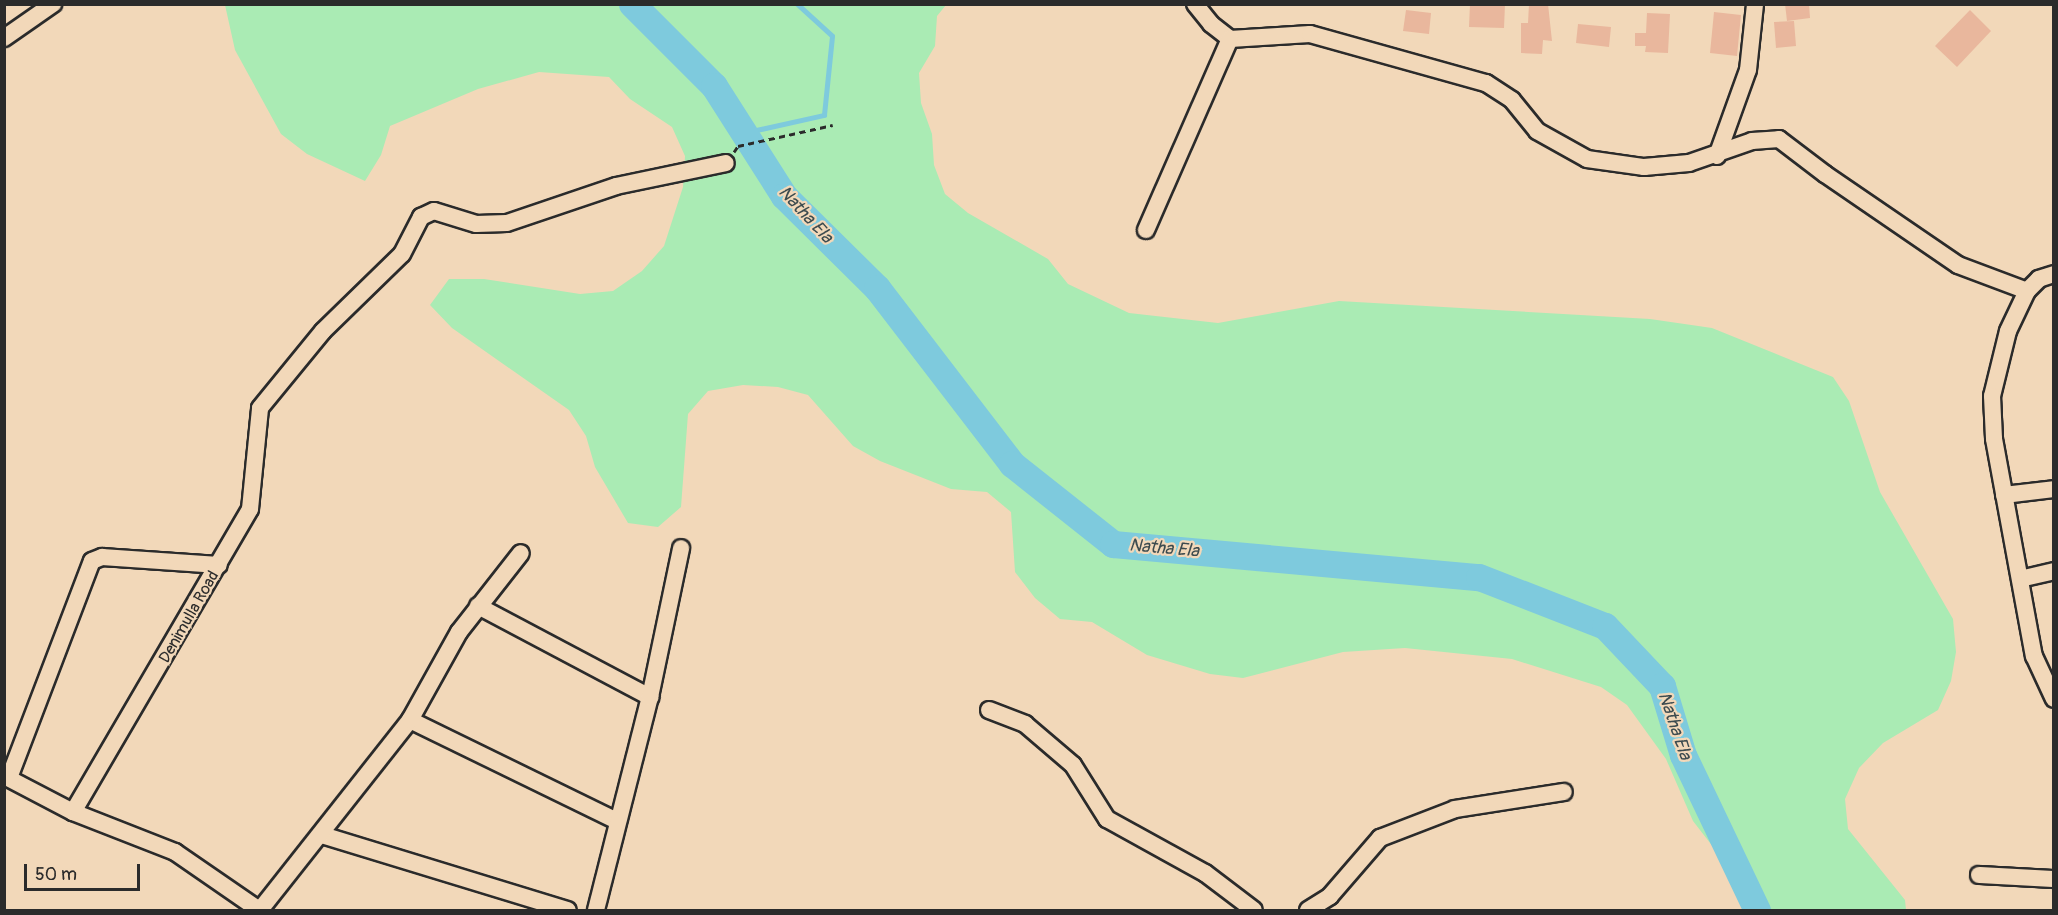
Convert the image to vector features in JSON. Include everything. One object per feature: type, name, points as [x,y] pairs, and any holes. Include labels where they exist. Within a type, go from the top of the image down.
[{"type":"street","points":[[4,38],[53,4]]},
{"type":"street","points":[[1195,4],[1230,39],[1310,33],[1486,83],[1512,100],[1536,131],[1587,159],[1644,167],[1717,156],[1752,141],[1779,139],[1825,174],[1958,265],[2027,291]]},
{"type":"street","points":[[1717,156],[1748,70],[1755,4]]},
{"type":"street","points":[[1146,230],[1230,39]]},
{"type":"street","name":"Denimulla Road","points":[[74,812],[250,509],[260,408],[323,331],[402,254],[421,218],[435,211],[476,224],[507,224],[616,186],[726,163]]},
{"type":"street","points":[[2054,274],[2039,279],[2027,291],[2008,331],[1992,396],[1994,439],[2034,656],[2054,699]]},
{"type":"street","points":[[2004,495],[2054,489]]},
{"type":"street","points":[[596,910],[617,820],[651,697],[681,548]]},
{"type":"street","points":[[219,565],[102,557],[92,561],[7,777],[74,812],[175,852],[260,910],[322,835],[410,720],[478,606],[521,553]]},
{"type":"street","points":[[2020,579],[2054,571]]},
{"type":"street","points":[[478,606],[651,697]]},
{"type":"street","points":[[989,710],[1025,724],[1073,765],[1107,819],[1205,873],[1254,910]]},
{"type":"street","points":[[410,720],[617,820]]},
{"type":"street","points":[[1308,910],[1330,896],[1380,838],[1455,809],[1564,792]]},
{"type":"street","points":[[322,835],[568,910]]},
{"type":"street","points":[[1979,875],[2054,879]]},
{"type":"path","points":[[738,146],[832,125]]},
{"type":"green space","points":[[225,5],[946,5],[937,16],[935,46],[919,73],[921,103],[932,134],[934,165],[945,194],[968,213],[1048,259],[1068,284],[1129,313],[1218,323],[1339,301],[1650,319],[1712,328],[1833,377],[1849,401],[1880,492],[1953,619],[1956,652],[1951,681],[1938,710],[1883,743],[1859,768],[1845,799],[1848,829],[1905,900],[1906,910],[1762,910],[1693,821],[1666,759],[1627,705],[1601,687],[1512,659],[1405,648],[1343,652],[1243,678],[1210,674],[1147,655],[1092,622],[1060,619],[1035,598],[1015,572],[1011,512],[987,492],[951,489],[880,461],[853,446],[808,395],[778,387],[743,385],[708,391],[688,414],[681,507],[658,527],[628,523],[595,467],[586,436],[569,410],[452,328],[430,305],[449,279],[484,279],[580,294],[613,291],[642,271],[664,246],[683,187],[685,156],[672,127],[630,99],[609,77],[539,72],[478,89],[390,126],[381,155],[365,181],[307,154],[281,134],[235,50]]},
{"type":"building","points":[[1470,4],[1505,4],[1504,28],[1469,27]]},
{"type":"building","points":[[1529,4],[1548,4],[1552,41],[1543,40],[1542,54],[1521,53],[1521,23],[1528,23]]},
{"type":"building","points":[[1785,4],[1809,4],[1810,18],[1787,21]]},
{"type":"building","points":[[1406,10],[1431,13],[1429,34],[1403,31]]},
{"type":"building","points":[[1970,10],[1991,31],[1957,67],[1935,46]]},
{"type":"building","points":[[1714,12],[1741,15],[1737,56],[1710,53]]},
{"type":"building","points":[[1647,13],[1670,14],[1668,53],[1645,52],[1646,46],[1635,46],[1635,33],[1646,33]]},
{"type":"building","points":[[1794,21],[1796,46],[1776,48],[1774,22]]},
{"type":"building","points":[[1578,24],[1611,27],[1609,47],[1576,43]]},
{"type":"waterway","name":"Natha Ela","points":[[632,4],[714,86],[784,196],[877,288],[1012,464],[1113,544],[1479,577],[1605,626],[1662,686],[1683,755],[1757,910]]},
{"type":"waterway","points":[[743,133],[824,115],[832,36],[797,4]]}]
